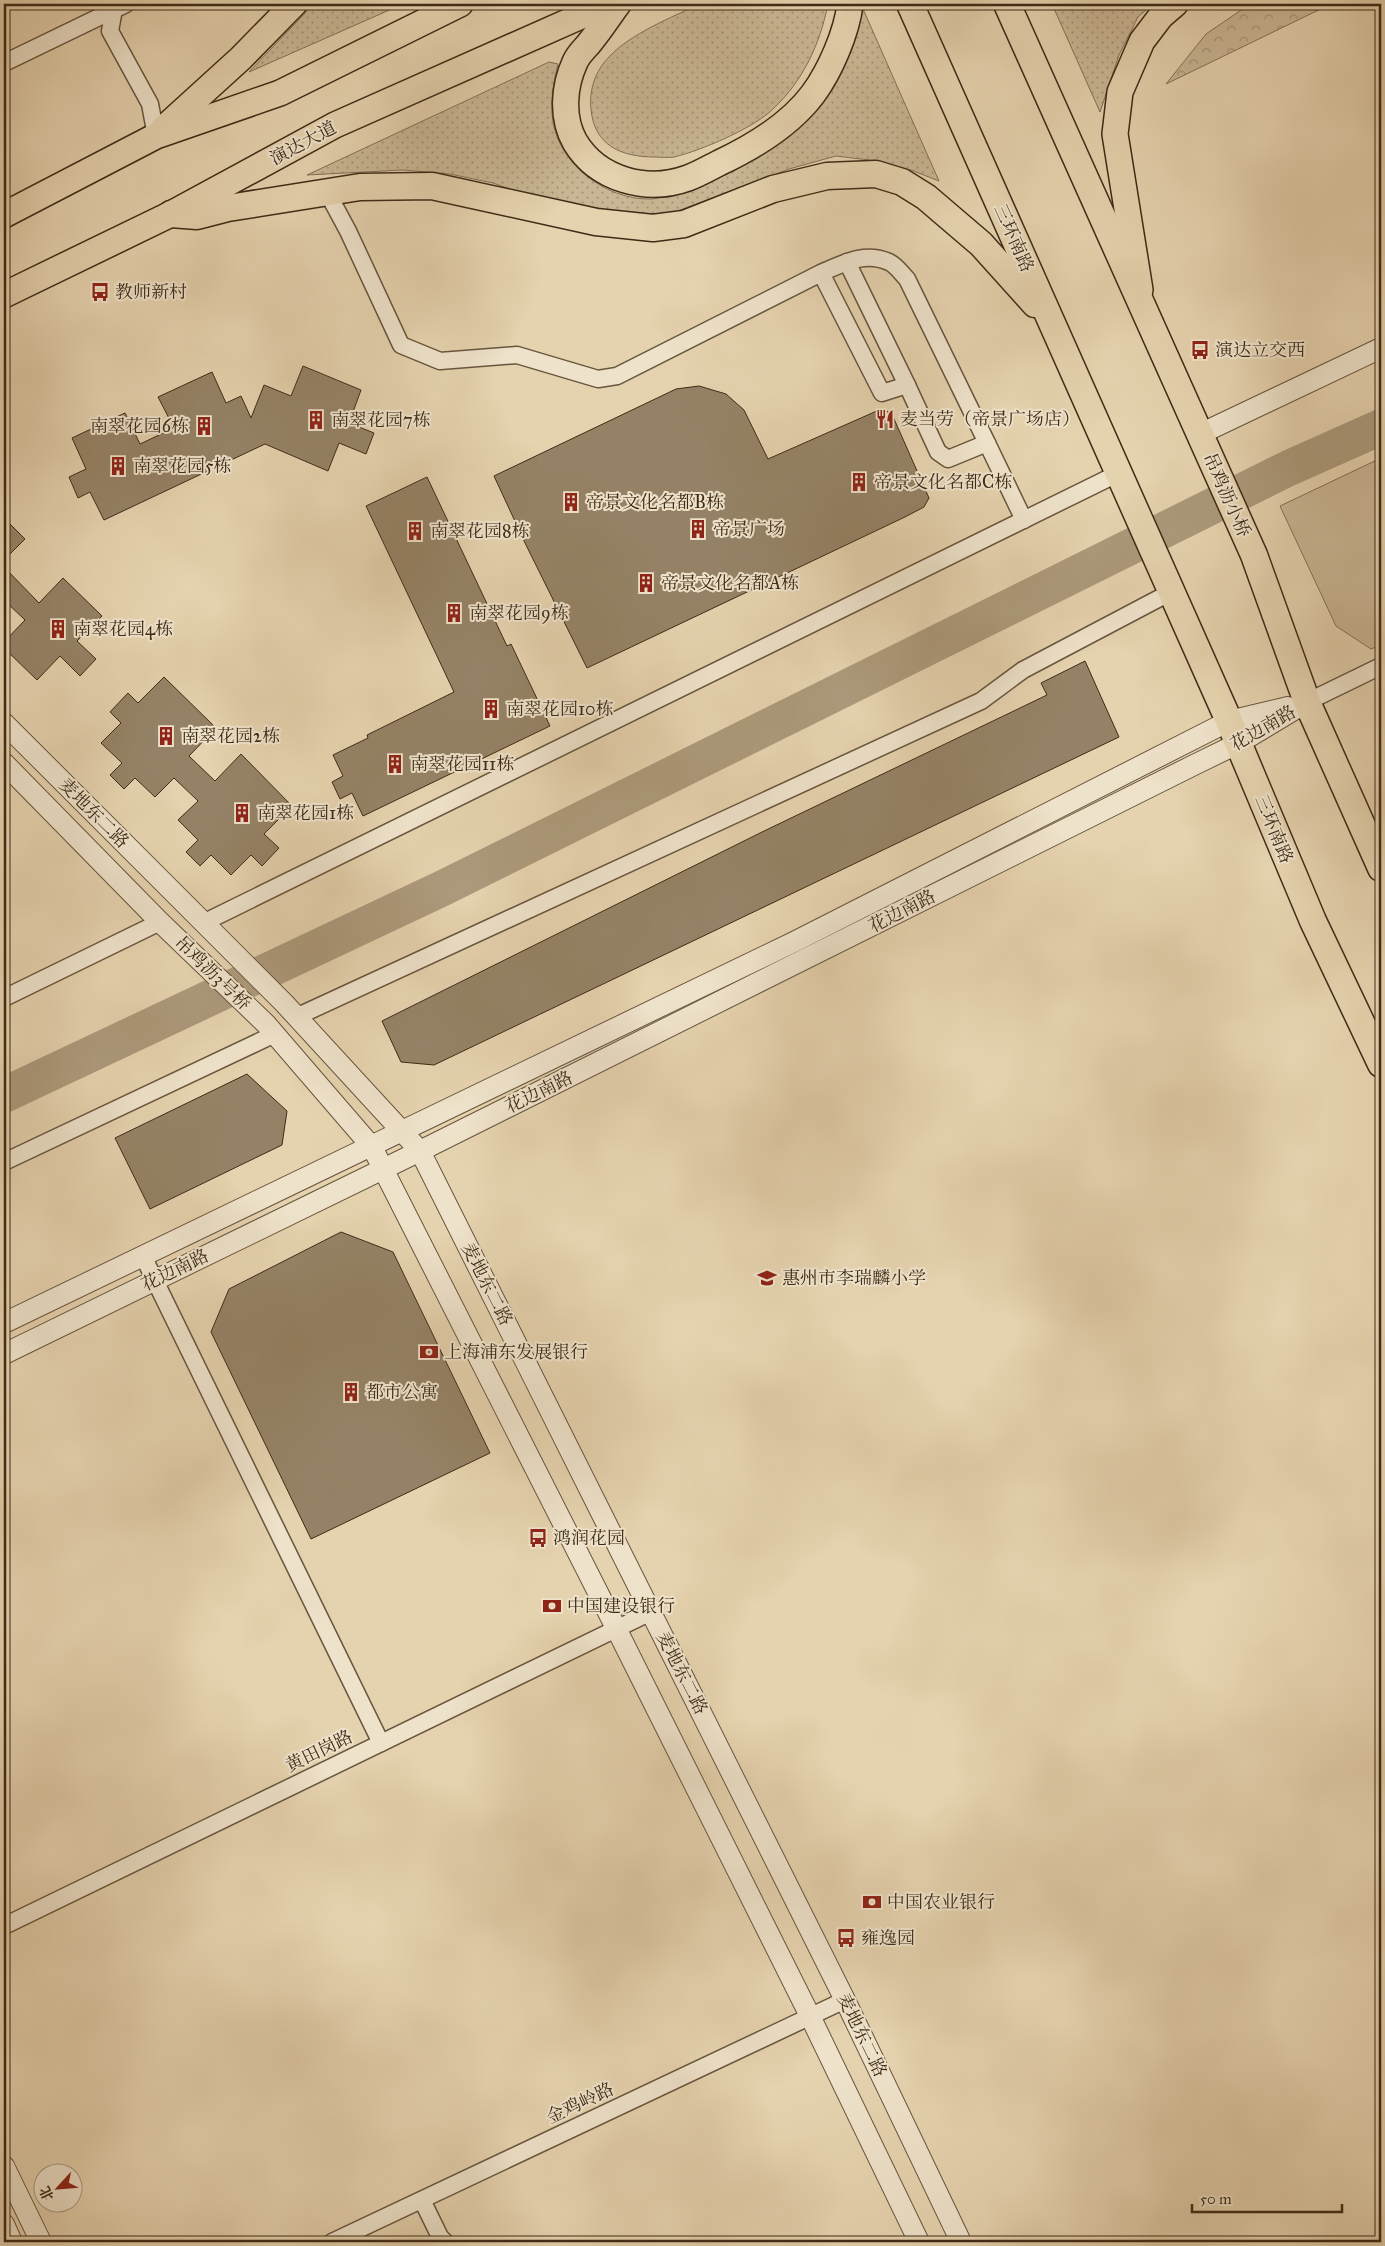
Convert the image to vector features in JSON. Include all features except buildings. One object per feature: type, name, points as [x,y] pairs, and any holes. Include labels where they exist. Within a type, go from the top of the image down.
[{"type":"highway","name":"三环南路","points":[[910,4],[1118,473]]},
{"type":"highway","points":[[1007,4],[1200,434]]},
{"type":"highway","points":[[171,214],[197,216],[228,208],[360,187],[432,186],[596,222],[653,228],[684,224],[782,187],[827,176],[876,174],[902,182],[926,198],[982,244],[1053,325]]},
{"type":"highway","name":"吊鸡沥小桥","points":[[1200,434],[1254,555],[1307,702]]},
{"type":"highway","points":[[1118,473],[1172,592]]},
{"type":"highway","name":"三环南路","points":[[1172,592],[1234,732],[1313,922],[1381,1064]]},
{"type":"highway","points":[[1307,702],[1381,868]]},
{"type":"main road","points":[[156,136],[241,58],[294,4]]},
{"type":"main road","points":[[4,215],[156,136],[280,92],[460,4]]},
{"type":"main road","name":"演达大道","points":[[4,295],[171,214],[335,125],[608,4]]},
{"type":"main road","points":[[618,4],[574,63],[566,88],[566,115],[572,135],[582,153],[598,167],[615,178],[639,184],[664,184],[688,178],[736,155],[768,135],[790,117],[813,94],[829,65],[846,28],[850,4]]},
{"type":"main road","points":[[1142,305],[1115,134],[1120,92],[1142,42],[1160,16],[1175,4]]},
{"type":"street","points":[[117,6],[110,31],[150,104],[156,136]]},
{"type":"street","points":[[4,63],[117,6]]},
{"type":"street","points":[[327,192],[348,231],[401,345],[440,360],[517,355],[598,379],[617,376],[822,273],[856,258],[872,258],[891,263],[906,279],[1024,520]]},
{"type":"street","points":[[847,262],[938,452],[948,458],[987,443]]},
{"type":"street","points":[[822,273],[882,393],[907,385]]},
{"type":"street","points":[[1200,434],[1381,348]]},
{"type":"street","points":[[203,923],[1118,473]]},
{"type":"street","points":[[290,1010],[981,701],[1024,670],[1172,592]]},
{"type":"street","points":[[1307,702],[1381,666]]},
{"type":"street","name":"花边南路","points":[[4,1323],[1234,732],[1307,702]]},
{"type":"street","name":"麦地东二路","points":[[4,723],[183,903]]},
{"type":"street","name":"花边南路","points":[[4,1354],[420,1151],[1234,732]]},
{"type":"street","name":"麦地东二路","points":[[4,763],[160,922]]},
{"type":"street","name":"吊鸡沥3号桥","points":[[183,903],[290,1010]]},
{"type":"street","points":[[4,998],[160,922]]},
{"type":"street","name":"吊鸡沥3号桥","points":[[160,922],[271,1029]]},
{"type":"street","name":"麦地东二路","points":[[290,1010],[420,1151],[845,2000],[961,2242]]},
{"type":"street","points":[[4,1162],[271,1029],[372,1147],[810,2016],[919,2242]]},
{"type":"street","points":[[143,1256],[156,1279],[381,1743]]},
{"type":"street","name":"黄田岗路","points":[[4,1926],[651,1612]]},
{"type":"street","name":"金鸡岭路","points":[[332,2242],[845,2000]]},
{"type":"street","points":[[4,2166],[41,2242]]},
{"type":"street","points":[[422,2200],[440,2237],[445,2242]]},
{"type":"street","points":[[4,2224],[12,2242]]},
{"type":"green space","points":[[314,4],[403,4],[249,72],[311,7]]},
{"type":"green space","points":[[700,4],[828,4],[815,47],[801,74],[784,98],[753,124],[698,150],[674,157],[632,155],[612,147],[598,132],[593,122],[591,109],[592,88],[600,68],[609,57],[628,41]]},
{"type":"green space","points":[[1052,4],[1153,4],[1138,17],[1119,55],[1100,112]]},
{"type":"green space","points":[[1250,4],[1331,4],[1166,84],[1206,34]]},
{"type":"green space","points":[[863,9],[939,181],[911,170],[869,160],[836,156],[789,169],[667,215],[640,218],[549,203],[493,183],[450,174],[403,170],[307,175],[549,62],[558,64],[552,95],[552,111],[554,127],[559,142],[567,156],[590,179],[619,194],[635,198],[651,199],[660,197],[713,179],[730,171],[765,152],[797,130],[821,106],[838,80],[850,53]]},
{"type":"green space","points":[[1381,458],[1381,645],[1371,649],[1336,626],[1280,506]]},
{"type":"waterway","points":[[4,1095],[443,888],[1289,468],[1381,427]]},
{"type":"place","name":"教师新村","points":[[100,292]]},
{"type":"place","name":"演达立交西","points":[[1200,350]]},
{"type":"place","name":"麦当劳（帝景广场店）","points":[[885,419]]},
{"type":"place","name":"南翠花园7栋","points":[[316,420]]},
{"type":"place","name":"南翠花园6栋","points":[[204,426]]},
{"type":"place","name":"南翠花园5栋","points":[[118,466]]},
{"type":"place","name":"帝景文化名都C栋","points":[[859,482]]},
{"type":"place","name":"帝景文化名都B栋","points":[[571,502]]},
{"type":"place","name":"帝景广场","points":[[698,529]]},
{"type":"place","name":"南翠花园8栋","points":[[415,531]]},
{"type":"place","name":"帝景文化名都A栋","points":[[646,583]]},
{"type":"place","name":"南翠花园9栋","points":[[454,613]]},
{"type":"place","name":"南翠花园4栋","points":[[58,629]]},
{"type":"place","name":"南翠花园10栋","points":[[491,709]]},
{"type":"place","name":"南翠花园2栋","points":[[166,736]]},
{"type":"place","name":"南翠花园11栋","points":[[395,764]]},
{"type":"place","name":"南翠花园1栋","points":[[242,813]]},
{"type":"place","name":"惠州市李瑞麟小学","points":[[767,1278]]},
{"type":"place","name":"上海浦东发展银行","points":[[429,1352]]},
{"type":"place","name":"都市公寓","points":[[351,1392]]},
{"type":"place","name":"鸿润花园","points":[[538,1538]]},
{"type":"place","name":"中国建设银行","points":[[552,1606]]},
{"type":"place","name":"中国农业银行","points":[[872,1902]]},
{"type":"place","name":"雍逸园","points":[[846,1938]]}]
